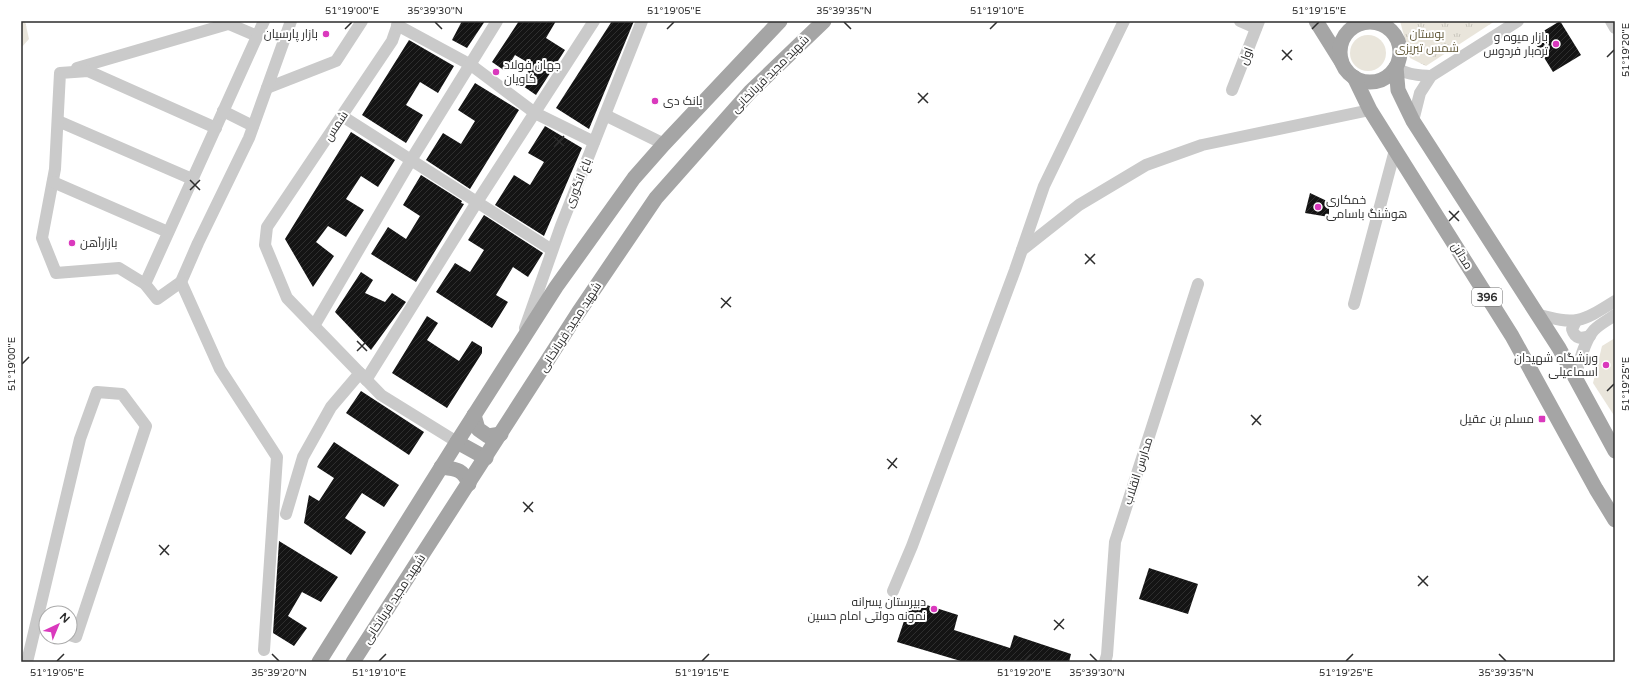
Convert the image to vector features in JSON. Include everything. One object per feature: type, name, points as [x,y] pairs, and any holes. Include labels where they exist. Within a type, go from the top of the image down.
[{"type":"main road","points":[[319,662],[556,287],[634,178],[780,21]]},
{"type":"main road","name":"شهید مجید قربانخانی","points":[[352,662],[486,458],[578,313],[656,198],[750,92],[824,21]]},
{"type":"main road","points":[[1316,21],[1347,71],[1354,77],[1369,82],[1377,81],[1388,76],[1396,67],[1400,58],[1400,47],[1392,21]]},
{"type":"main road","points":[[1342,62],[1340,53],[1346,34],[1353,27],[1362,23],[1372,22],[1382,24],[1397,38]]},
{"type":"main road","name":"396","points":[[1396,67],[1398,90],[1413,121],[1558,348],[1615,451]]},
{"type":"main road","name":"مدائن","points":[[1354,77],[1370,110],[1512,336],[1596,489],[1615,520]]},
{"type":"main road","points":[[474,415],[478,429],[488,436],[501,434]]},
{"type":"main road","points":[[457,442],[486,458]]},
{"type":"main road","points":[[441,467],[455,468],[465,475],[469,484]]},
{"type":"street","points":[[145,284],[264,21]]},
{"type":"street","points":[[60,73],[55,169],[42,238],[56,273],[119,268],[145,284],[158,299],[181,282],[253,126],[291,21]]},
{"type":"street","points":[[267,88],[336,62],[362,21]]},
{"type":"street","points":[[457,442],[381,395],[314,326],[411,160],[471,66],[497,21]]},
{"type":"street","points":[[286,514],[304,457],[331,407],[363,376],[594,21]]},
{"type":"street","name":"باغ انگوری","points":[[518,347],[552,250],[642,21]]},
{"type":"street","points":[[893,591],[912,546],[1022,250],[1044,186],[1124,21]]},
{"type":"street","points":[[1240,21],[1258,25]]},
{"type":"street","points":[[1413,121],[1420,93],[1431,76],[1518,21]]},
{"type":"street","points":[[1611,21],[1615,28]]},
{"type":"street","points":[[60,73],[225,22],[257,36]]},
{"type":"street","points":[[398,23],[471,66],[535,113],[594,142]]},
{"type":"street","name":"شمس","points":[[314,326],[287,298],[265,245],[267,227],[392,41],[398,23]]},
{"type":"street","name":"اول","points":[[1232,90],[1258,25]]},
{"type":"street","points":[[1396,67],[1402,72],[1409,74],[1431,76]]},
{"type":"street","points":[[60,73],[88,72],[216,128]]},
{"type":"street","points":[[1022,250],[1079,205],[1146,165],[1202,145],[1370,110]]},
{"type":"street","points":[[223,111],[253,126]]},
{"type":"street","points":[[605,115],[664,144]]},
{"type":"street","points":[[342,116],[552,250]]},
{"type":"street","points":[[58,121],[192,179]]},
{"type":"street","points":[[1354,304],[1396,150]]},
{"type":"street","points":[[53,182],[168,232]]},
{"type":"street","points":[[181,282],[220,369],[277,456],[264,650]]},
{"type":"street","name":"مدارس انقلاب","points":[[1105,662],[1107,655],[1115,542],[1198,284]]},
{"type":"street","points":[[1536,314],[1566,321],[1576,321],[1591,317],[1615,301]]},
{"type":"street","points":[[1575,378],[1581,357],[1590,336],[1602,323],[1615,315]]},
{"type":"street","points":[[1576,321],[1572,329],[1573,334],[1577,338],[1590,336]]},
{"type":"street","points":[[45,605],[80,439],[97,392],[122,394],[146,426],[78,631]]},
{"type":"street","points":[[27,662],[38,634]]},
{"type":"green space","points":[[21,21],[25,21],[29,39],[21,48]]},
{"type":"green space","name":"بوستان شمس تبریزی","points":[[1400,21],[1495,21],[1426,66],[1410,58]]},
{"type":"green space","points":[[1372,35],[1381,40],[1385,46],[1385,60],[1381,66],[1372,71],[1364,71],[1355,66],[1351,60],[1350,49],[1355,40],[1361,36]]},
{"type":"green space","name":"ورزشگاه شهیدان اسماعیلی","points":[[1615,338],[1615,417],[1593,383],[1602,346]]},
{"type":"building","points":[[462,21],[485,21],[467,48],[452,40]]},
{"type":"building","points":[[519,21],[556,21],[546,38],[565,50],[536,95],[520,84],[532,65],[515,55],[505,71],[492,62]]},
{"type":"building","points":[[612,21],[634,21],[589,129],[556,108]]},
{"type":"building","points":[[1560,21],[1581,55],[1553,72],[1532,38]]},
{"type":"building","points":[[409,40],[454,66],[438,93],[420,82],[406,105],[423,115],[406,143],[362,115]]},
{"type":"building","points":[[475,83],[519,110],[470,189],[426,160],[443,133],[461,144],[475,121],[458,110]]},
{"type":"building","points":[[545,126],[582,148],[544,236],[495,205],[514,175],[530,185],[544,162],[528,153]]},
{"type":"building","points":[[351,132],[395,160],[378,187],[361,176],[346,199],[364,210],[346,237],[328,226],[316,242],[334,256],[313,287],[285,239]]},
{"type":"building","points":[[421,175],[462,201],[461,203],[464,204],[416,282],[371,254],[388,227],[406,239],[420,216],[403,205]]},
{"type":"building","name":"خمکاری هوشنگ باسامی","points":[[1310,193],[1329,202],[1329,217],[1305,213]]},
{"type":"building","points":[[484,215],[543,253],[528,277],[513,267],[496,295],[508,302],[492,328],[436,292],[455,263],[470,272],[484,250],[468,240]]},
{"type":"building","points":[[361,272],[373,280],[365,293],[385,302],[392,293],[406,302],[371,350],[335,312]]},
{"type":"building","points":[[427,316],[438,323],[427,340],[459,361],[472,341],[482,347],[482,353],[447,408],[392,373]]},
{"type":"building","points":[[361,391],[424,432],[409,455],[346,413]]},
{"type":"building","points":[[334,442],[399,485],[384,507],[362,493],[345,518],[366,532],[351,555],[304,523],[309,495],[319,501],[334,478],[317,467]]},
{"type":"building","points":[[279,541],[338,577],[321,602],[302,592],[288,616],[307,628],[294,646],[273,633]]},
{"type":"building","points":[[1149,568],[1198,584],[1188,614],[1139,599]]},
{"type":"building","points":[[911,600],[958,615],[954,630],[1010,648],[1014,635],[1071,654],[1069,662],[964,662],[897,642]]},
{"type":"place","name":"بازار پارسیان","points":[[326,34]]},
{"type":"place","name":"بازار میوه و تره‌بار فردوس","points":[[1556,44]]},
{"type":"place","name":"جهان فولاد کاویان","points":[[496,72]]},
{"type":"place","name":"بانک دی","points":[[655,101]]},
{"type":"place","name":"خمکاری هوشنگ باسامی","points":[[1318,207]]},
{"type":"place","name":"بازارآهن","points":[[72,243]]},
{"type":"place","name":"ورزشگاه شهیدان اسماعیلی","points":[[1606,365]]},
{"type":"place","name":"مسلم بن عقیل","points":[[1542,419]]},
{"type":"place","name":"دبیرستان پسرانه نمونه دولتی امام حسین","points":[[934,609]]}]
